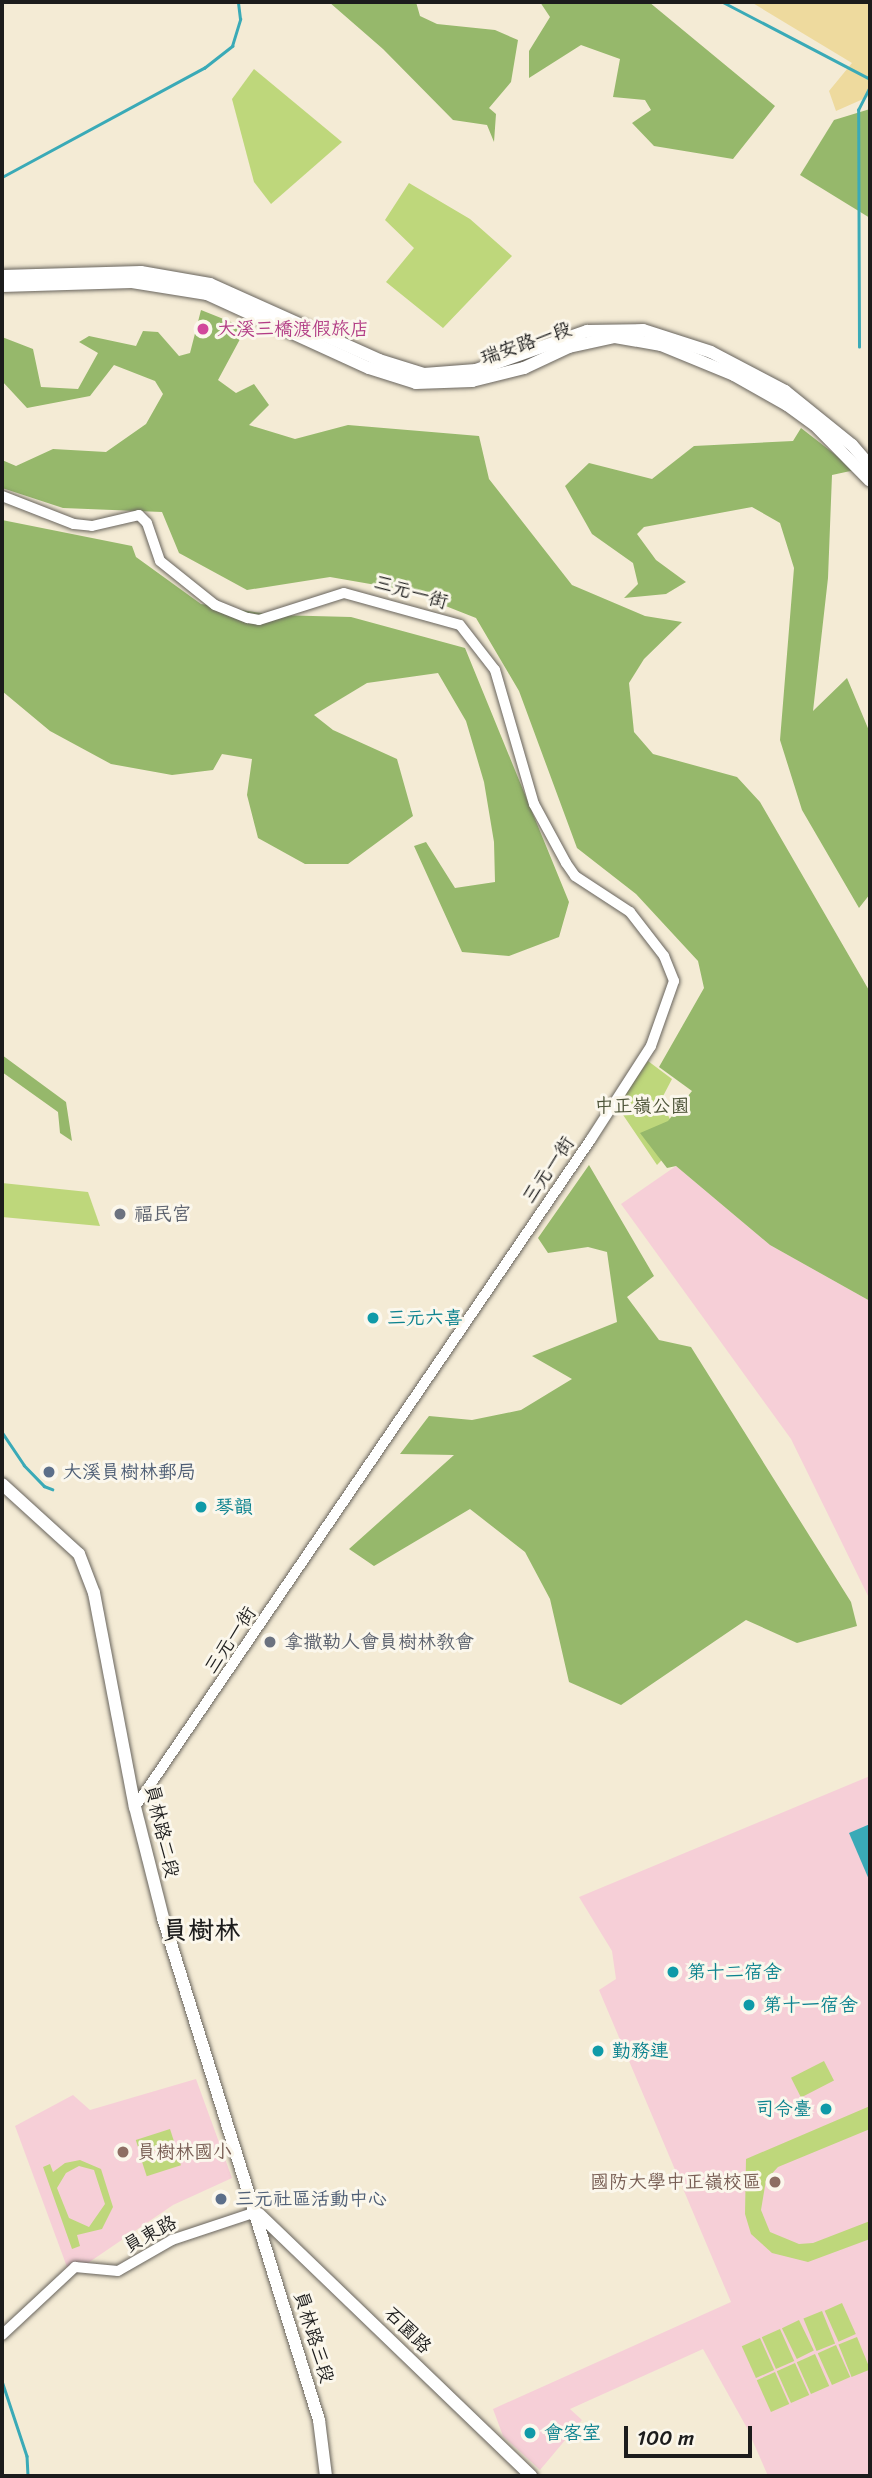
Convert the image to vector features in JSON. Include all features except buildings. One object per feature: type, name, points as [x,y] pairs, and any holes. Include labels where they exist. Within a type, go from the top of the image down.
[{"type":"main road","name":"瑞安路一段","points":[[2,276],[141,272],[210,284],[379,360],[424,374],[476,370],[587,331],[643,330],[711,352],[785,391],[852,444],[870,466]]},
{"type":"main road","name":"瑞安路一段","points":[[2,286],[132,282],[207,294],[369,368],[416,383],[472,381],[524,368],[569,347],[615,337],[661,345],[734,375],[787,405],[815,425],[870,481]]},
{"type":"main road","name":"員林路二段","points":[[2,1484],[79,1554],[94,1593],[135,1807],[163,1918],[256,2212]]},
{"type":"main road","name":"員林路三段","points":[[256,2212],[319,2420],[326,2476]]},
{"type":"main road","name":"石園路","points":[[256,2212],[531,2476]]},
{"type":"street","name":"三元一街","points":[[2,496],[92,526],[139,515],[147,523],[160,561],[215,605],[248,618],[259,620],[344,593],[460,625],[495,670],[534,804],[566,863],[575,876],[629,912],[664,956],[674,981],[651,1046],[591,1139],[135,1807]]},
{"type":"street","name":"員東路","points":[[2,2335],[75,2267],[118,2270],[172,2239],[256,2212]]},
{"type":"shaded area","points":[[676,1166],[770,1245],[870,1301],[870,1600],[791,1439],[621,1204]]},
{"type":"shaded area","name":"國防大學中正嶺校區","points":[[870,1776],[870,2476],[768,2476],[747,2428],[703,2349],[570,2409],[582,2420],[540,2470],[503,2436],[493,2409],[731,2302],[599,1990],[616,1979],[612,1951],[579,1897]]},
{"type":"shaded area","name":"員樹林國小","points":[[196,2079],[232,2178],[173,2205],[85,2265],[67,2267],[15,2126],[73,2095],[90,2110]]},
{"type":"green space","points":[[329,2],[416,2],[420,16],[437,24],[495,30],[518,40],[511,82],[489,108],[496,114],[494,142],[487,125],[453,120],[383,49]]},
{"type":"green space","points":[[540,2],[649,2],[775,106],[733,159],[654,146],[632,123],[651,110],[645,100],[613,97],[620,59],[581,45],[529,78],[529,51],[550,17]]},
{"type":"green space","points":[[254,69],[342,142],[271,204],[254,182],[232,99]]},
{"type":"green space","points":[[870,109],[870,218],[800,175],[834,120]]},
{"type":"green space","points":[[409,183],[470,219],[512,256],[443,328],[386,282],[414,248],[385,220]]},
{"type":"green space","points":[[201,310],[246,328],[218,380],[236,393],[254,384],[269,405],[249,425],[295,439],[348,425],[479,436],[489,479],[572,585],[645,616],[682,622],[644,659],[629,683],[634,732],[653,754],[737,777],[760,802],[870,992],[870,1301],[770,1245],[676,1166],[667,1168],[640,1133],[668,1121],[692,1091],[659,1067],[704,988],[698,961],[636,894],[577,848],[519,691],[476,618],[405,590],[330,577],[247,590],[179,553],[162,512],[63,508],[2,488],[2,460],[16,466],[53,449],[106,452],[146,424],[163,394],[155,381],[114,365],[90,396],[27,408],[2,381],[2,337],[33,349],[41,387],[78,389],[98,353],[79,342],[89,336],[136,346],[143,331],[158,332],[179,356],[190,353]]},
{"type":"green space","points":[[801,428],[855,470],[832,475],[828,578],[813,711],[847,678],[870,733],[870,894],[859,908],[802,810],[780,740],[794,568],[780,523],[752,507],[644,527],[637,534],[656,560],[686,582],[666,594],[624,598],[638,584],[633,563],[592,534],[565,486],[589,463],[652,479],[694,446],[793,441]]},
{"type":"green space","points":[[2,520],[132,546],[136,557],[201,604],[275,615],[351,617],[465,648],[569,902],[559,937],[509,956],[462,952],[414,846],[426,842],[455,888],[495,882],[494,842],[484,782],[466,721],[438,673],[367,683],[314,715],[333,730],[397,759],[413,816],[348,864],[305,864],[258,838],[247,795],[252,759],[222,754],[213,770],[172,775],[111,764],[50,731],[2,691]]},
{"type":"green space","points":[[2,1055],[66,1102],[72,1141],[60,1133],[58,1112],[2,1072]]},
{"type":"green space","name":"中正嶺公園","points":[[648,1061],[672,1079],[661,1100],[680,1141],[657,1165],[617,1106]]},
{"type":"green space","points":[[589,1165],[654,1276],[627,1297],[659,1340],[691,1347],[851,1602],[857,1626],[797,1643],[746,1620],[621,1705],[569,1682],[550,1599],[525,1552],[470,1509],[374,1566],[349,1549],[454,1455],[400,1454],[429,1416],[472,1420],[521,1410],[572,1379],[532,1356],[617,1322],[607,1252],[588,1247],[548,1253],[538,1238]]},
{"type":"green space","points":[[2,1183],[88,1192],[100,1226],[2,1217]]},
{"type":"green space","points":[[824,2061],[834,2081],[801,2097],[791,2078]]},
{"type":"green space","points":[[870,2106],[870,2129],[778,2167],[766,2180],[761,2210],[770,2232],[799,2244],[813,2243],[870,2221],[870,2239],[808,2262],[772,2253],[751,2234],[745,2214],[746,2159]]},
{"type":"green space","points":[[170,2129],[175,2144],[141,2155],[136,2140]]},
{"type":"green space","points":[[176,2150],[181,2165],[147,2176],[142,2161]]},
{"type":"green space","points":[[80,2160],[101,2169],[113,2207],[102,2229],[77,2235],[80,2246],[72,2249],[43,2167],[50,2164],[53,2172],[65,2163]],"holes":[[[79,2166],[94,2170],[105,2204],[89,2227],[69,2218],[57,2188],[66,2173]]]},
{"type":"green space","points":[[842,2303],[856,2334],[838,2342],[825,2311]]},
{"type":"green space","points":[[822,2311],[835,2343],[817,2351],[803,2318]]},
{"type":"green space","points":[[799,2320],[814,2351],[797,2359],[782,2328]]},
{"type":"green space","points":[[780,2329],[794,2361],[776,2369],[762,2337]]},
{"type":"green space","points":[[857,2337],[870,2369],[852,2377],[838,2344]]},
{"type":"green space","points":[[760,2338],[774,2370],[756,2378],[742,2346]]},
{"type":"green space","points":[[836,2345],[850,2377],[832,2385],[818,2353]]},
{"type":"green space","points":[[815,2354],[829,2386],[811,2394],[797,2362]]},
{"type":"green space","points":[[795,2363],[809,2395],[791,2403],[777,2371]]},
{"type":"green space","points":[[775,2372],[789,2404],[771,2412],[757,2380]]},
{"type":"sand","points":[[751,2],[870,2],[870,96],[836,111],[829,91],[852,63]]},
{"type":"water","points":[[870,1824],[870,1882],[849,1833]]},
{"type":"waterway","points":[[2,177],[204,68],[232,46],[240,19],[238,2]]},
{"type":"waterway","points":[[723,2],[870,79]]},
{"type":"waterway","points":[[859,347],[858,110],[870,86]]},
{"type":"waterway","points":[[2,1432],[24,1465],[44,1486],[52,1489]]},
{"type":"waterway","points":[[2,2381],[27,2456],[28,2476]]},
{"type":"place","name":"大溪三橋渡假旅店","points":[[203,329]]},
{"type":"place","name":"福民宮","points":[[120,1214]]},
{"type":"place","name":"三元六喜","points":[[373,1318]]},
{"type":"place","name":"大溪員樹林郵局","points":[[49,1472]]},
{"type":"place","name":"琴韻","points":[[201,1507]]},
{"type":"place","name":"拿撒勒人會員樹林教會","points":[[270,1642]]},
{"type":"place","name":"第十二宿舍","points":[[673,1972]]},
{"type":"place","name":"第十一宿舍","points":[[749,2005]]},
{"type":"place","name":"勤務連","points":[[598,2051]]},
{"type":"place","name":"司令臺","points":[[826,2109]]},
{"type":"place","name":"員樹林國小","points":[[123,2152]]},
{"type":"place","name":"國防大學中正嶺校區","points":[[775,2182]]},
{"type":"place","name":"三元社區活動中心","points":[[221,2199]]},
{"type":"place","name":"會客室","points":[[530,2433]]},
{"type":"district","name":"員樹林","points":[[201,1931]]}]
